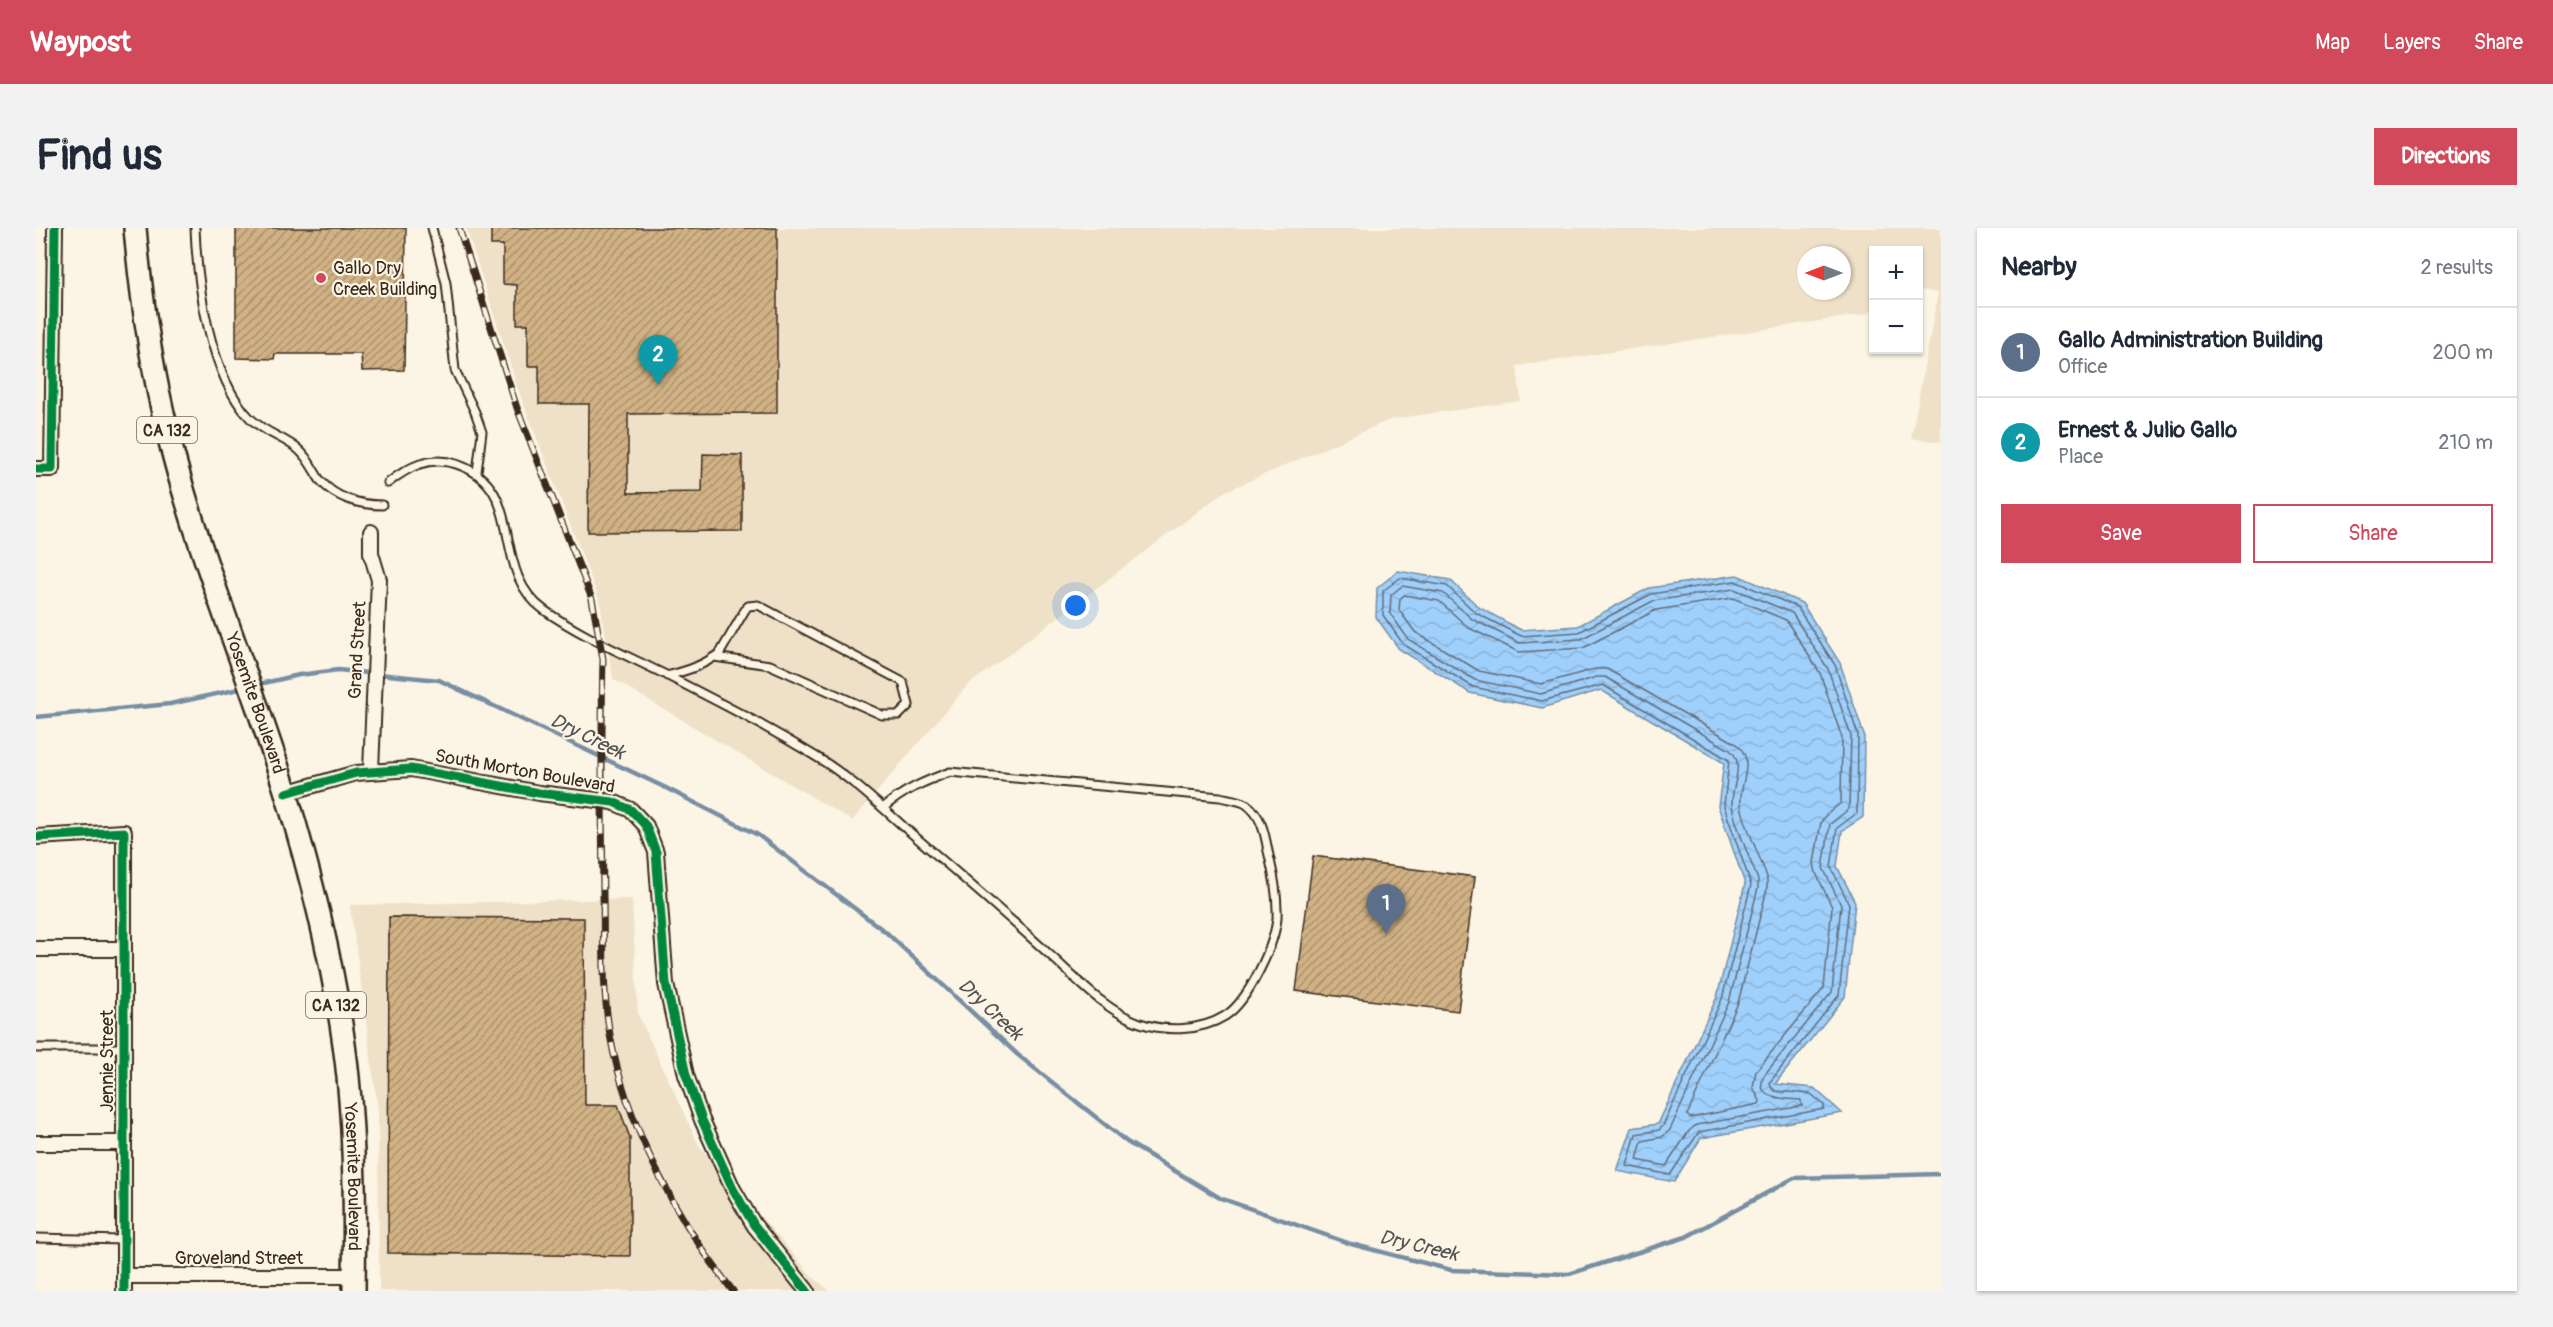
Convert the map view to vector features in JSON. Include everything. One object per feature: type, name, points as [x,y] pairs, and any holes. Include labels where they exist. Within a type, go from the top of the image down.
[{"type":"main road","name":"Yosemite Boulevard","points":[[135,228],[144,316],[168,434],[228,626],[285,793],[318,913],[348,1075],[353,1136],[354,1283]]},
{"type":"street","points":[[36,469],[52,469],[55,228]]},
{"type":"street","name":"Grand Street","points":[[371,532],[371,553],[379,580],[371,770]]},
{"type":"street","name":"South Morton Boulevard","points":[[285,793],[371,770],[411,769],[539,793],[613,802],[631,810],[642,820],[651,837],[659,868],[662,945],[671,1017],[686,1075],[702,1120],[733,1189],[754,1225],[807,1291]]},
{"type":"street","name":"Jennie Street","points":[[36,837],[124,832],[124,1291]]},
{"type":"street","points":[[36,949],[124,949]]},
{"type":"street","points":[[36,1143],[124,1143]]},
{"type":"street","name":"Groveland Street","points":[[124,1276],[354,1283]]},
{"type":"lane","points":[[195,228],[201,292],[222,373],[235,402],[265,432],[299,450],[333,493],[349,500],[382,505]]},
{"type":"lane","points":[[432,228],[446,283],[455,370],[482,432],[477,472]]},
{"type":"lane","points":[[388,483],[420,463],[453,462],[477,472],[490,485],[501,506],[514,572],[524,590],[539,606],[602,645],[668,676],[817,756],[883,808],[1107,1007],[1141,1023],[1172,1030],[1197,1027],[1226,1016],[1242,999],[1264,961],[1277,921],[1275,885],[1262,824],[1246,804],[1220,797],[950,772],[922,782],[899,794],[883,808]]},
{"type":"lane","points":[[668,676],[702,666],[714,657],[720,653],[748,606],[758,605],[903,682],[909,705],[899,715],[882,715],[770,665],[714,657]]},
{"type":"lane","points":[[36,1048],[124,1048]]},
{"type":"lane","points":[[36,1238],[124,1240]]},
{"type":"shaded area","points":[[466,228],[1941,228],[1941,442],[1911,438],[1938,293],[1923,291],[1923,246],[1869,246],[1869,313],[1867,314],[1517,366],[1521,401],[1392,419],[1224,492],[967,686],[852,821],[613,679],[600,602],[519,392]]},
{"type":"shaded area","points":[[632,899],[638,1014],[698,1144],[813,1277],[830,1291],[379,1291],[378,1110],[350,905]]},
{"type":"water","points":[[1398,571],[1450,580],[1480,608],[1521,630],[1578,626],[1649,588],[1737,575],[1802,603],[1840,663],[1864,735],[1863,817],[1842,831],[1837,866],[1855,902],[1845,997],[1775,1084],[1814,1088],[1842,1113],[1701,1138],[1674,1182],[1617,1171],[1632,1128],[1658,1124],[1717,997],[1745,884],[1718,806],[1724,763],[1601,690],[1542,708],[1470,693],[1399,649],[1376,617],[1377,588]]},
{"type":"building","name":"Gallo Dry Creek Building","points":[[236,228],[406,228],[404,370],[362,371],[361,354],[275,354],[274,359],[236,358]]},
{"type":"building","points":[[491,228],[777,228],[777,413],[628,414],[628,493],[702,492],[703,454],[742,455],[742,531],[588,532],[589,404],[539,404],[539,366],[528,366],[528,324],[517,324],[517,285],[503,284],[503,245],[491,245]]},
{"type":"building","points":[[1313,856],[1475,877],[1458,1011],[1296,991]]},
{"type":"building","points":[[389,917],[584,918],[585,1105],[618,1105],[630,1138],[630,1256],[388,1253]]},
{"type":"waterway","name":"Dry Creek","points":[[255,685],[299,675],[338,670],[439,680],[666,788],[758,835],[887,933],[1018,1055],[1127,1142],[1220,1198],[1351,1244],[1451,1270],[1569,1274],[1686,1237],[1794,1178],[1941,1174]]},
{"type":"waterway","name":"Dry Creek","points":[[36,717],[170,704],[244,688]]},
{"type":"railway","points":[[459,228],[517,408],[592,599],[603,659],[605,983],[607,1018],[618,1069],[628,1103],[656,1170],[692,1234],[733,1291]]},
{"type":"cycle path","points":[[36,469],[52,469],[55,228]]},
{"type":"cycle path","points":[[286,793],[356,773],[411,769],[539,793],[613,802],[631,810],[646,826],[656,852],[666,984],[686,1075],[702,1120],[733,1189],[754,1225],[807,1291]]},
{"type":"cycle path","points":[[36,837],[124,832],[124,1291]]},
{"type":"place","name":"Gallo Dry Creek Building","points":[[321,278]]},
{"type":"place","name":"Ernest & Julio Gallo","points":[[658,385]]},
{"type":"place","name":"Gallo Administration Building","points":[[1386,934]]}]
